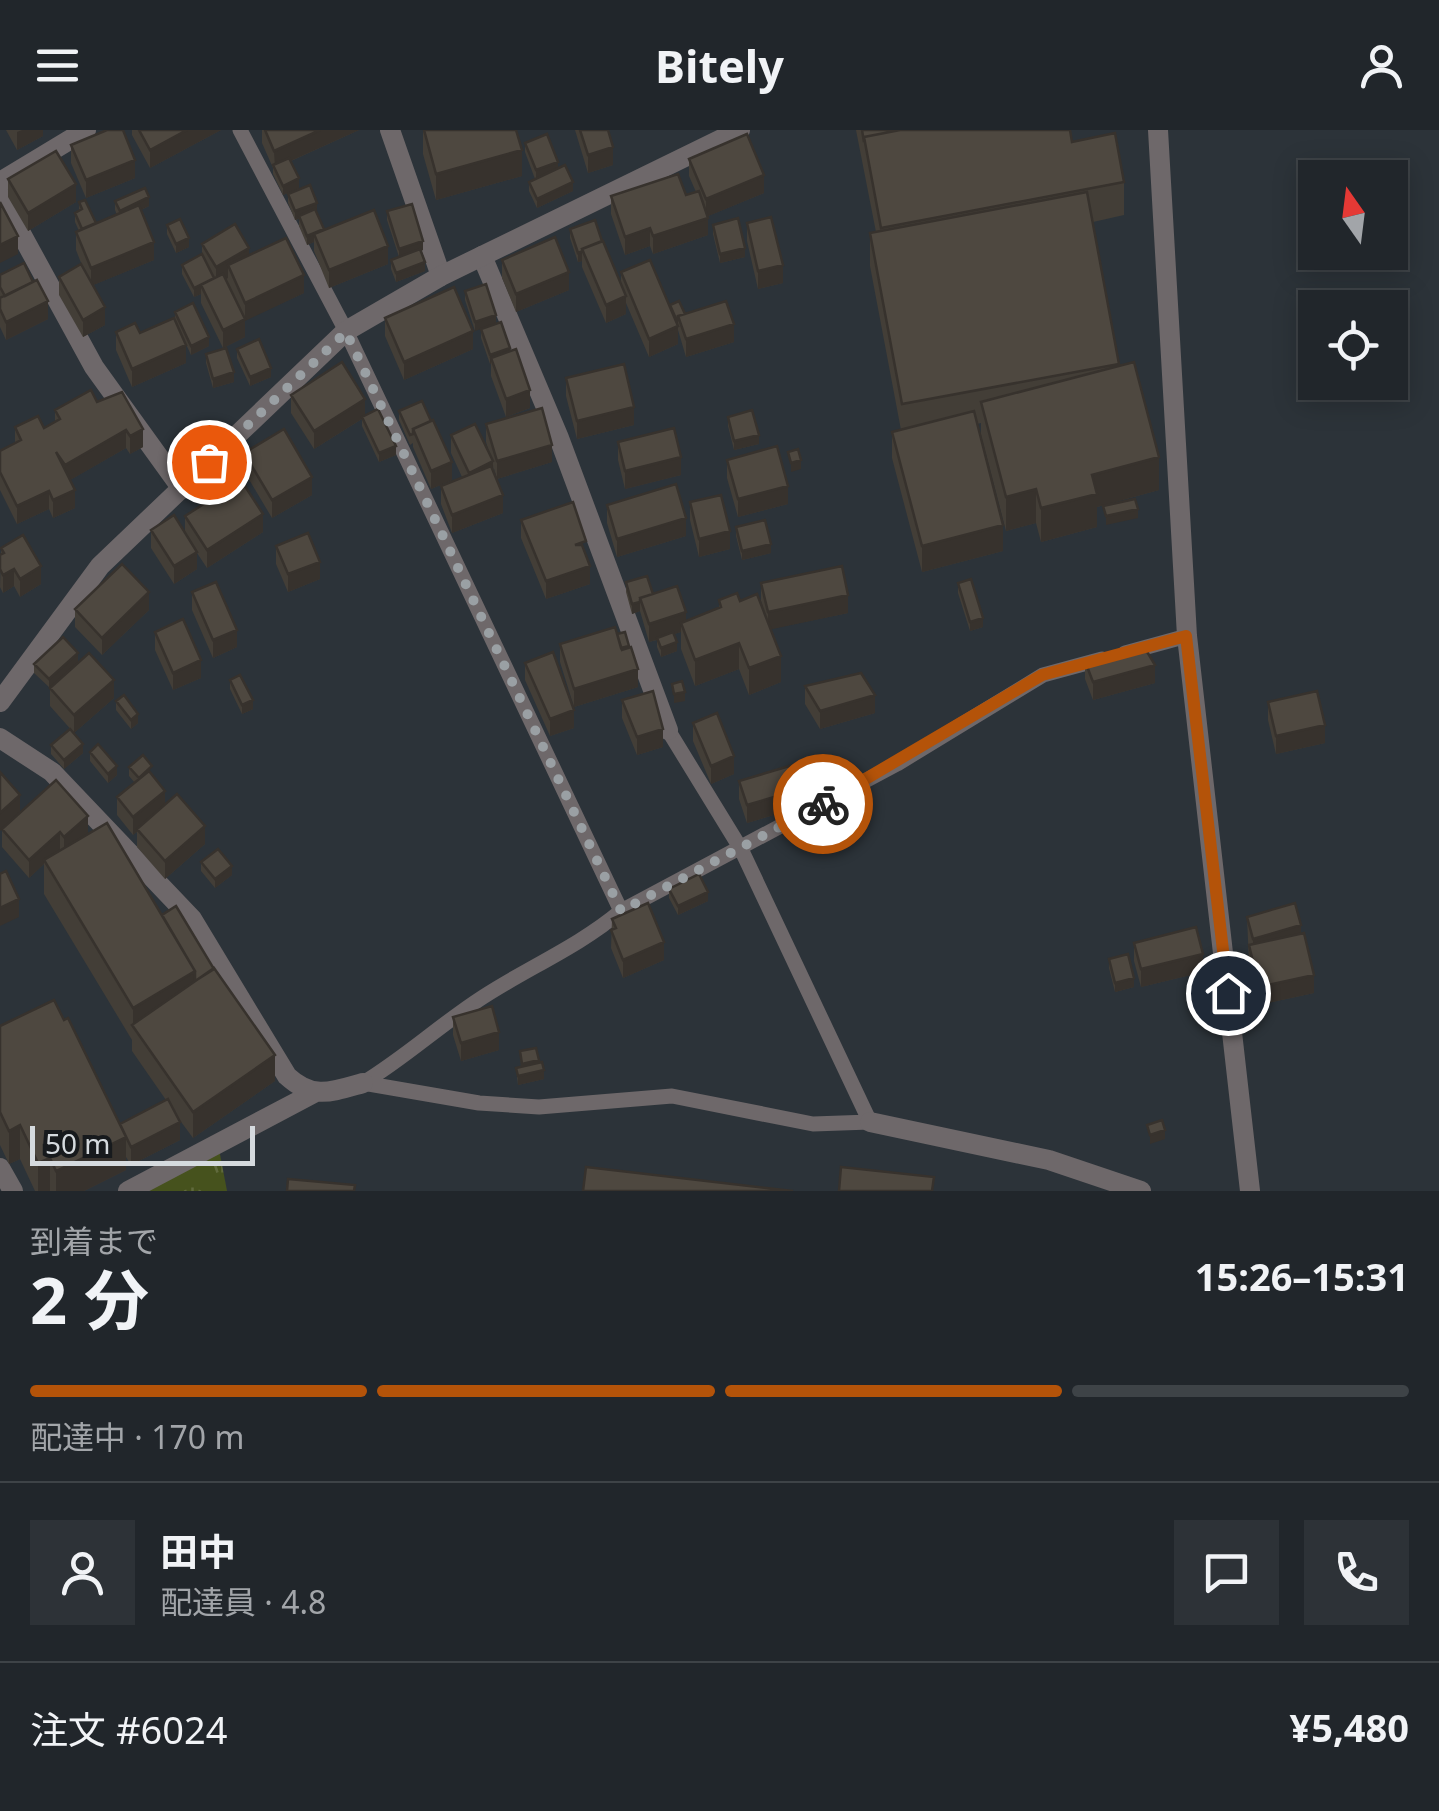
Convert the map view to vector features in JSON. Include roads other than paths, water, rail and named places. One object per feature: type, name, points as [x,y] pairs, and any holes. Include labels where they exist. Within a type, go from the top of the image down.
[{"type":"street","points":[[0,182],[86,130]]},
{"type":"street","points":[[390,130],[441,276]]},
{"type":"street","points":[[0,702],[100,566],[346,332],[441,276],[740,130]]},
{"type":"street","points":[[1158,130],[1186,636],[1250,1191]]},
{"type":"street","points":[[0,195],[94,367],[182,488]]},
{"type":"street","points":[[482,256],[559,438],[668,730]]},
{"type":"street","points":[[0,738],[52,772],[192,919],[286,1076],[321,1095],[363,1082]]},
{"type":"street","points":[[128,1191],[314,1093]]},
{"type":"street","points":[[870,1122],[1049,1160],[1142,1191]]},
{"type":"street","points":[[0,1168],[12,1191]]},
{"type":"lane","points":[[240,130],[346,332],[621,911]]},
{"type":"lane","points":[[363,1082],[407,1057],[482,998],[586,940],[621,911],[897,764],[1042,675],[1186,636]]},
{"type":"lane","points":[[363,1082],[479,1104],[539,1107],[672,1096],[812,1124],[870,1122],[742,849],[668,730]]}]
